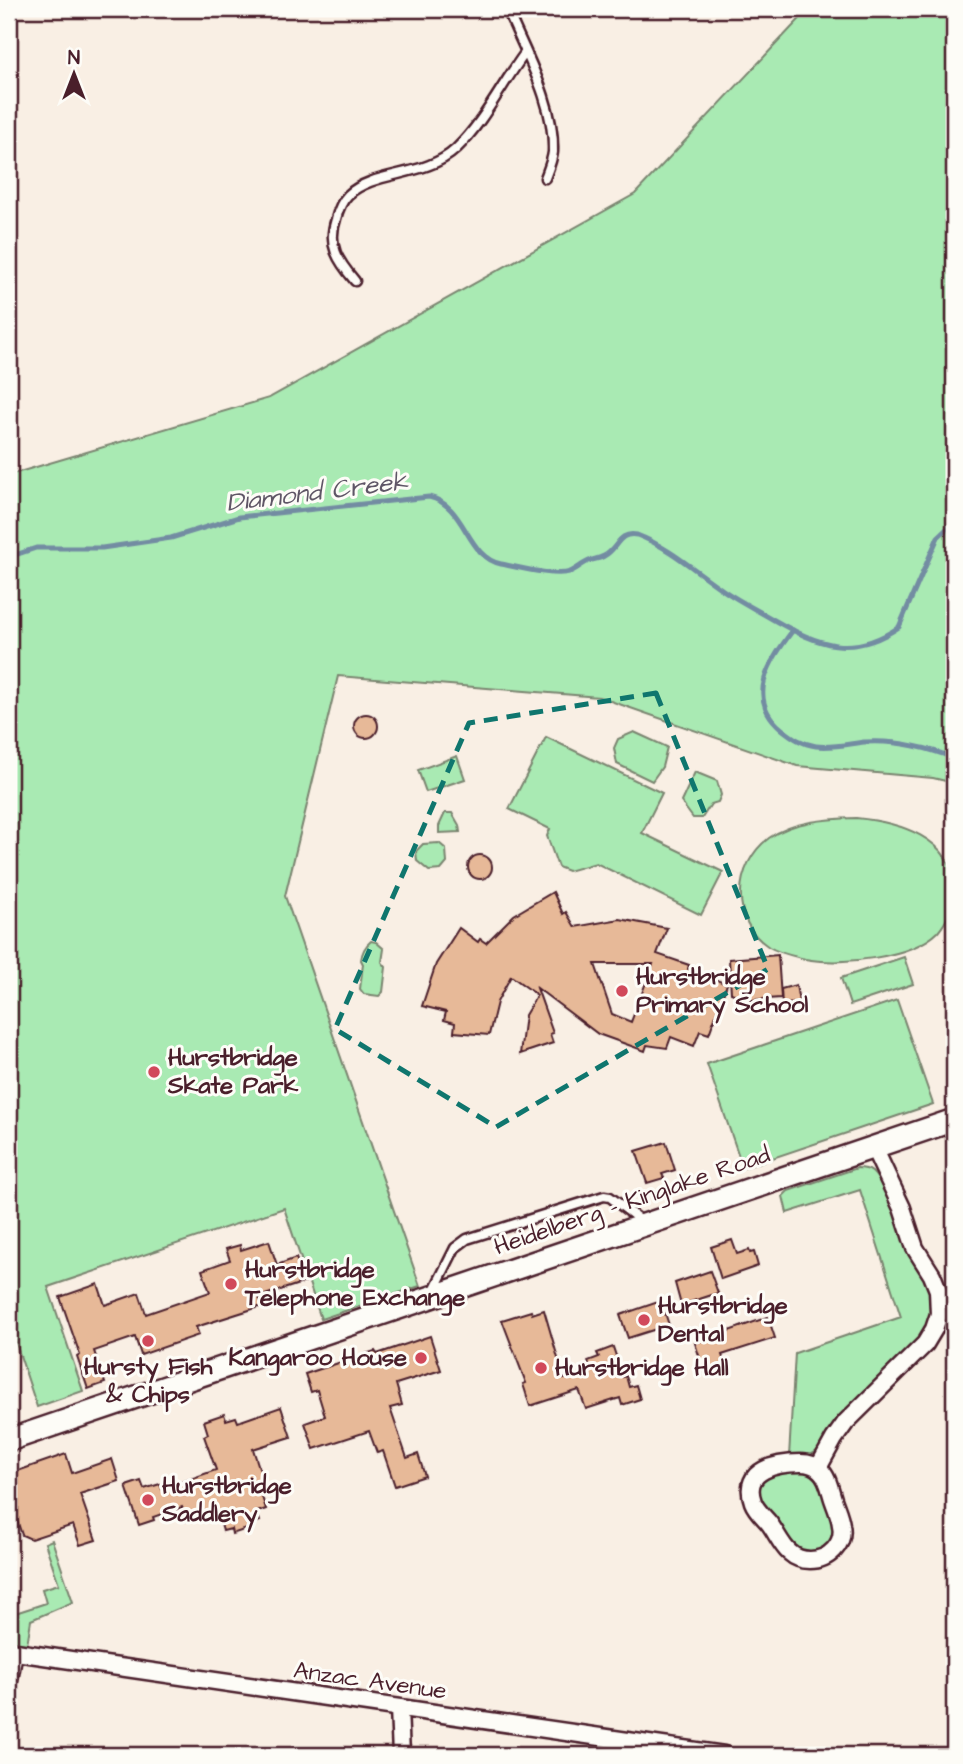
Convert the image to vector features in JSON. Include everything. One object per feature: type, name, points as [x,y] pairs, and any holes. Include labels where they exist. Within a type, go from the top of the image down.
[{"type":"main road","name":"Heidelberg – Kinglake Road","points":[[9,1440],[954,1120]]},
{"type":"street","points":[[818,1468],[839,1430],[925,1344],[939,1314],[936,1283],[915,1248],[902,1208],[874,1147]]},
{"type":"street","points":[[801,1463],[818,1468],[829,1485],[842,1531],[836,1548],[825,1557],[805,1560],[786,1550],[754,1505],[752,1485],[762,1470],[776,1465],[801,1463]]},
{"type":"street","points":[[9,1681],[12,1652]]},
{"type":"street","name":"Anzac Avenue","points":[[12,1652],[724,1755]]},
{"type":"street","points":[[399,1708],[401,1755]]},
{"type":"lane","points":[[506,9],[551,121],[553,154],[545,178]]},
{"type":"lane","points":[[355,281],[339,262],[331,244],[333,226],[346,196],[362,185],[442,160],[457,148],[483,115],[504,80],[525,53]]},
{"type":"lane","points":[[430,1297],[455,1248],[467,1239],[601,1196],[610,1197],[645,1224]]},
{"type":"highlighted area","points":[[656,693],[768,969],[496,1127],[335,1029],[469,723]]},
{"type":"green space","points":[[809,9],[954,9],[954,783],[933,778],[797,766],[599,697],[338,676],[285,896],[420,1286],[321,1319],[284,1208],[48,1287],[83,1391],[37,1407],[9,1322],[9,475],[269,398],[635,194]]},
{"type":"green space","points":[[634,732],[667,747],[662,767],[652,781],[617,764],[614,748],[618,739]]},
{"type":"green space","points":[[546,737],[662,793],[642,833],[723,872],[701,915],[596,863],[568,871],[558,867],[547,836],[550,829],[509,809]]},
{"type":"green space","points":[[457,756],[465,779],[426,792],[418,770]]},
{"type":"green space","points":[[695,772],[717,781],[721,795],[718,802],[711,804],[702,818],[693,818],[681,802]]},
{"type":"green space","points":[[445,813],[452,813],[460,832],[439,833]]},
{"type":"green space","points":[[856,818],[905,828],[934,844],[944,856],[951,871],[954,888],[950,911],[942,927],[926,941],[911,948],[874,958],[819,961],[782,953],[769,947],[756,936],[742,909],[743,878],[757,849],[778,832],[799,824]]},
{"type":"green space","points":[[439,843],[446,849],[447,863],[441,870],[429,871],[417,861],[416,851],[423,844]]},
{"type":"green space","points":[[371,941],[384,949],[382,962],[386,967],[383,992],[379,996],[364,994],[360,989],[363,964],[361,957]]},
{"type":"green space","points":[[904,957],[913,984],[850,1005],[841,978]]},
{"type":"green space","points":[[897,1000],[933,1104],[743,1168],[707,1064]]},
{"type":"green space","points":[[857,1168],[872,1172],[898,1213],[929,1290],[929,1317],[917,1341],[829,1432],[817,1451],[810,1455],[789,1457],[795,1353],[901,1317],[860,1190],[787,1213],[783,1196],[788,1191]]},
{"type":"green space","points":[[799,1470],[807,1473],[819,1484],[834,1525],[831,1541],[815,1552],[804,1552],[795,1547],[766,1509],[758,1492],[759,1482],[767,1475]]},
{"type":"green space","points":[[52,1540],[73,1602],[31,1620],[27,1645],[9,1642],[9,1615],[46,1603],[42,1589],[59,1584],[45,1543]]},
{"type":"building","points":[[366,714],[377,721],[378,726],[371,737],[366,738],[355,731],[354,726],[361,715]]},
{"type":"building","points":[[480,855],[491,862],[492,867],[485,878],[480,879],[469,872],[468,867],[475,856]]},
{"type":"building","points":[[553,892],[563,914],[566,912],[575,927],[620,919],[667,928],[657,954],[689,965],[688,969],[727,984],[709,1034],[700,1031],[694,1046],[671,1037],[667,1048],[647,1045],[645,1051],[598,1034],[537,988],[553,1033],[550,1034],[553,1043],[520,1054],[525,1015],[537,995],[511,976],[497,1002],[489,1035],[454,1032],[455,1023],[444,1020],[446,1012],[422,1006],[436,964],[459,928],[478,942],[480,939],[486,943],[514,915]],"holes":[[[595,964],[653,964],[631,1022],[612,1014]]]},
{"type":"building","points":[[778,955],[781,998],[751,1000],[731,993],[729,959]]},
{"type":"building","points":[[796,985],[799,1002],[782,1005],[781,989]]},
{"type":"building","points":[[666,1142],[675,1170],[662,1174],[664,1178],[647,1183],[636,1151]]},
{"type":"building","points":[[732,1240],[737,1254],[749,1250],[750,1253],[754,1252],[758,1266],[721,1279],[711,1247]]},
{"type":"building","points":[[269,1241],[277,1265],[296,1258],[305,1282],[259,1297],[262,1306],[196,1327],[199,1335],[141,1355],[135,1337],[94,1351],[105,1383],[88,1389],[77,1357],[80,1355],[60,1297],[98,1284],[105,1305],[139,1293],[146,1314],[210,1292],[202,1270],[230,1260],[226,1249],[240,1245],[241,1250]]},
{"type":"building","points":[[710,1271],[718,1293],[681,1305],[675,1283]]},
{"type":"building","name":"Hurstbridge Dental","points":[[661,1301],[669,1325],[628,1338],[620,1315]]},
{"type":"building","points":[[544,1310],[564,1379],[591,1371],[588,1361],[599,1357],[597,1353],[613,1347],[623,1377],[626,1376],[629,1387],[636,1385],[640,1399],[622,1405],[620,1398],[586,1409],[579,1390],[530,1406],[523,1384],[526,1383],[502,1320]]},
{"type":"building","points":[[768,1317],[775,1338],[722,1355],[726,1367],[705,1374],[695,1343]]},
{"type":"building","points":[[430,1336],[441,1370],[396,1384],[402,1405],[390,1408],[407,1458],[418,1454],[425,1476],[395,1486],[383,1451],[377,1453],[369,1431],[314,1449],[305,1423],[325,1416],[317,1390],[311,1392],[305,1374]]},
{"type":"building","points":[[281,1407],[291,1437],[253,1449],[266,1489],[260,1491],[266,1509],[257,1512],[260,1521],[248,1525],[250,1528],[232,1534],[231,1529],[223,1531],[217,1511],[187,1521],[182,1507],[139,1525],[126,1486],[141,1481],[144,1489],[160,1484],[162,1489],[216,1470],[204,1436],[208,1434],[204,1421],[224,1414],[226,1420],[236,1417],[238,1422]]},
{"type":"building","points":[[66,1454],[72,1473],[112,1459],[119,1481],[80,1494],[96,1540],[80,1545],[73,1525],[31,1539],[22,1535],[9,1497],[9,1474]]},
{"type":"waterway","name":"Diamond Creek","points":[[9,557],[36,548],[102,548],[171,538],[239,517],[429,497],[451,510],[480,552],[501,564],[546,572],[570,572],[609,553],[622,538],[631,534],[637,535],[660,546],[729,594],[790,629],[820,642],[850,645],[866,643],[899,627],[938,537],[954,522]]},
{"type":"waterway","points":[[793,630],[769,667],[763,692],[764,705],[782,729],[798,740],[816,746],[864,742],[899,743],[954,758]]},
{"type":"place","name":"Hurstbridge Primary School","points":[[622,991]]},
{"type":"place","name":"Hurstbridge Skate Park","points":[[154,1072]]},
{"type":"place","name":"Hurstbridge Telephone Exchange","points":[[231,1284]]},
{"type":"place","name":"Hurstbridge Dental","points":[[644,1320]]},
{"type":"place","name":"Hursty Fish & Chips","points":[[148,1341]]},
{"type":"place","name":"Kangaroo House","points":[[421,1358]]},
{"type":"place","name":"Hurstbridge Hall","points":[[541,1368]]},
{"type":"place","name":"Hurstbridge Saddlery","points":[[148,1500]]}]
